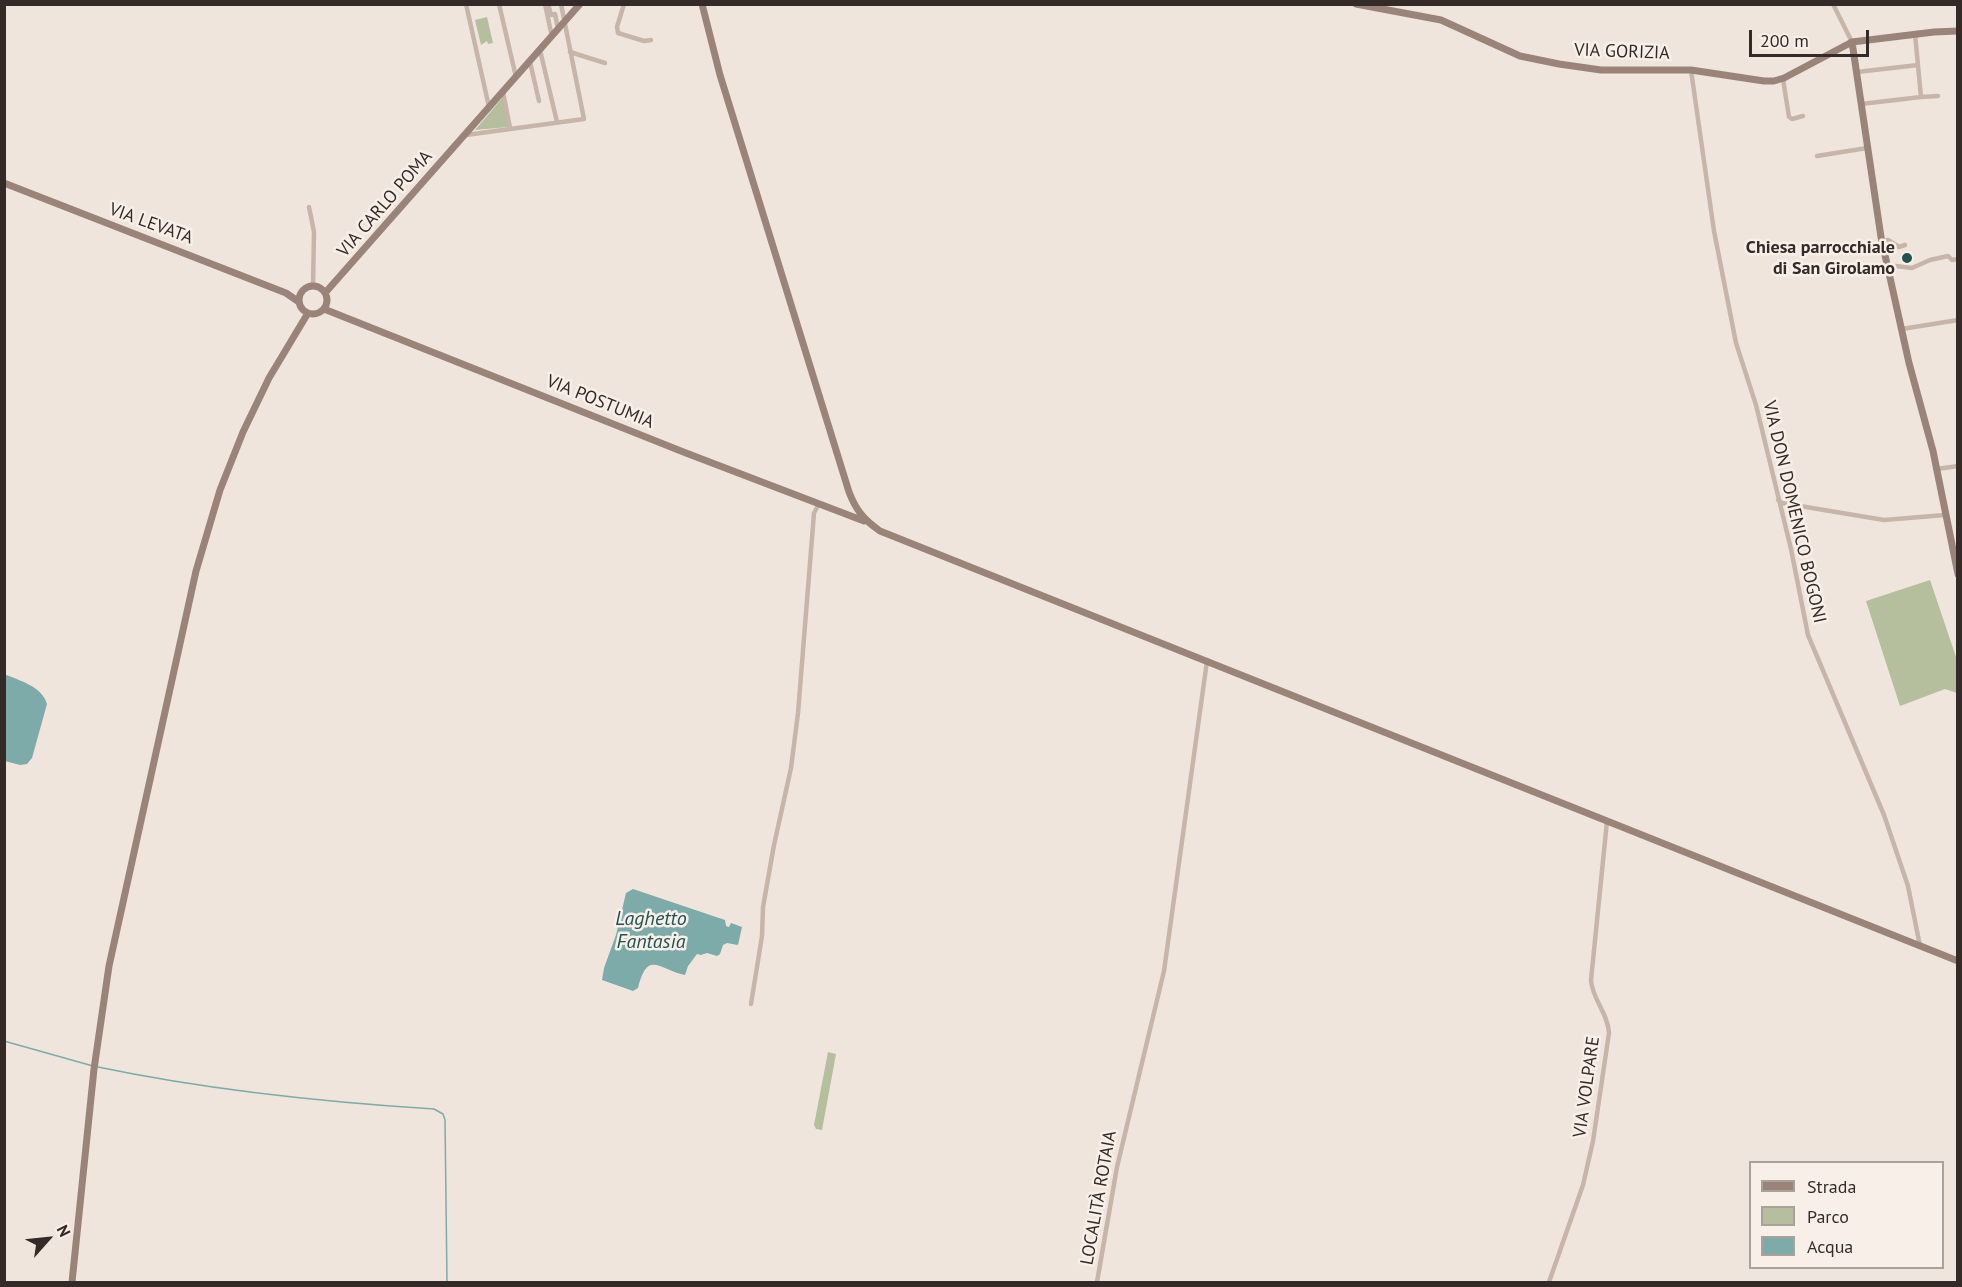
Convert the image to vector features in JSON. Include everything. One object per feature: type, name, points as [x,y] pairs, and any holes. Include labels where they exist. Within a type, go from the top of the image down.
[{"type":"main road","name":"VIA CARLO POMA","points":[[325,293],[580,4]]},
{"type":"main road","points":[[702,4],[725,87],[849,492],[856,510],[867,522]]},
{"type":"main road","name":"VIA GORIZIA","points":[[1356,4],[1442,20],[1520,56],[1601,70],[1691,70],[1774,81],[1783,79],[1852,42]]},
{"type":"main road","points":[[1958,32],[1915,34],[1852,42],[1887,268],[1937,469],[1958,574]]},
{"type":"main road","name":"VIA LEVATA","points":[[4,183],[286,293],[299,302]]},
{"type":"main road","points":[[313,286],[325,293],[325,305],[317,314],[309,314],[302,309],[299,302],[306,288],[313,286]]},
{"type":"main road","name":"VIA LEVATA","points":[[286,293],[301,294]]},
{"type":"main road","name":"VIA POSTUMIA","points":[[325,305],[339,314],[867,522],[880,531],[1958,961]]},
{"type":"main road","points":[[72,1282],[95,1066],[109,966],[210,520],[243,432],[269,378],[309,314]]},
{"type":"street","points":[[466,4],[489,108]]},
{"type":"street","points":[[500,4],[516,77]]},
{"type":"street","points":[[547,4],[550,15],[555,14],[558,29]]},
{"type":"street","points":[[547,4],[552,37]]},
{"type":"street","points":[[466,135],[584,119],[561,4]]},
{"type":"street","points":[[624,4],[617,27],[618,33],[644,41],[651,39]]},
{"type":"street","points":[[1833,4],[1852,42]]},
{"type":"street","points":[[1915,34],[1921,97]]},
{"type":"street","points":[[540,50],[556,122]]},
{"type":"street","points":[[570,52],[605,63]]},
{"type":"street","points":[[530,62],[538,101]]},
{"type":"street","points":[[1857,72],[1918,66]]},
{"type":"street","name":"VIA DON DOMENICO BOGONI","points":[[1691,70],[1714,231],[1736,343],[1756,405],[1809,635],[1884,815],[1908,886],[1920,946]]},
{"type":"street","points":[[1783,79],[1789,117],[1792,119],[1803,116]]},
{"type":"street","points":[[503,92],[510,128]]},
{"type":"street","points":[[1861,104],[1938,96]]},
{"type":"street","points":[[1817,156],[1867,148]]},
{"type":"street","points":[[309,207],[314,231],[313,286]]},
{"type":"street","points":[[1882,241],[1888,240],[1899,247],[1905,245]]},
{"type":"street","points":[[1887,268],[1896,266],[1912,268],[1930,260],[1948,256],[1952,260],[1958,259]]},
{"type":"street","points":[[1902,329],[1958,320]]},
{"type":"street","points":[[1937,469],[1958,466]]},
{"type":"street","points":[[1778,500],[1828,512],[1884,520],[1945,515]]},
{"type":"street","points":[[752,1005],[763,907],[791,768],[798,713],[814,513],[819,504]]},
{"type":"street","name":"LOCALITÀ ROTAIA","points":[[1097,1282],[1111,1193],[1164,971],[1207,661]]},
{"type":"street","name":"VIA VOLPARE","points":[[1549,1282],[1583,1185],[1593,1139],[1609,1033],[1608,1022],[1594,995],[1591,980],[1607,821]]},
{"type":"green space","points":[[487,17],[493,43],[488,44],[487,41],[481,45],[475,20]]},
{"type":"green space","points":[[503,97],[508,127],[475,130]]},
{"type":"green space","points":[[1930,580],[1957,660],[1957,693],[1945,689],[1900,706],[1866,601]]},
{"type":"green space","points":[[828,1052],[836,1054],[822,1130],[816,1129],[814,1125]]},
{"type":"water","points":[[4,674],[35,688],[47,704],[32,758],[27,764],[20,765],[5,761]]},
{"type":"water","name":"Laghetto Fantasia","points":[[633,889],[725,920],[726,926],[729,927],[731,923],[742,927],[738,945],[727,943],[723,945],[717,956],[707,953],[697,954],[688,966],[685,975],[650,965],[642,976],[638,988],[633,991],[602,980],[626,893]]},
{"type":"waterway","points":[[4,1041],[93,1066]]},
{"type":"waterway","points":[[98,1067],[223,1089],[307,1099],[434,1109],[443,1114],[445,1120],[447,1282]]},
{"type":"place","name":"Chiesa parrocchiale di San Girolamo","points":[[1907,258]]}]
